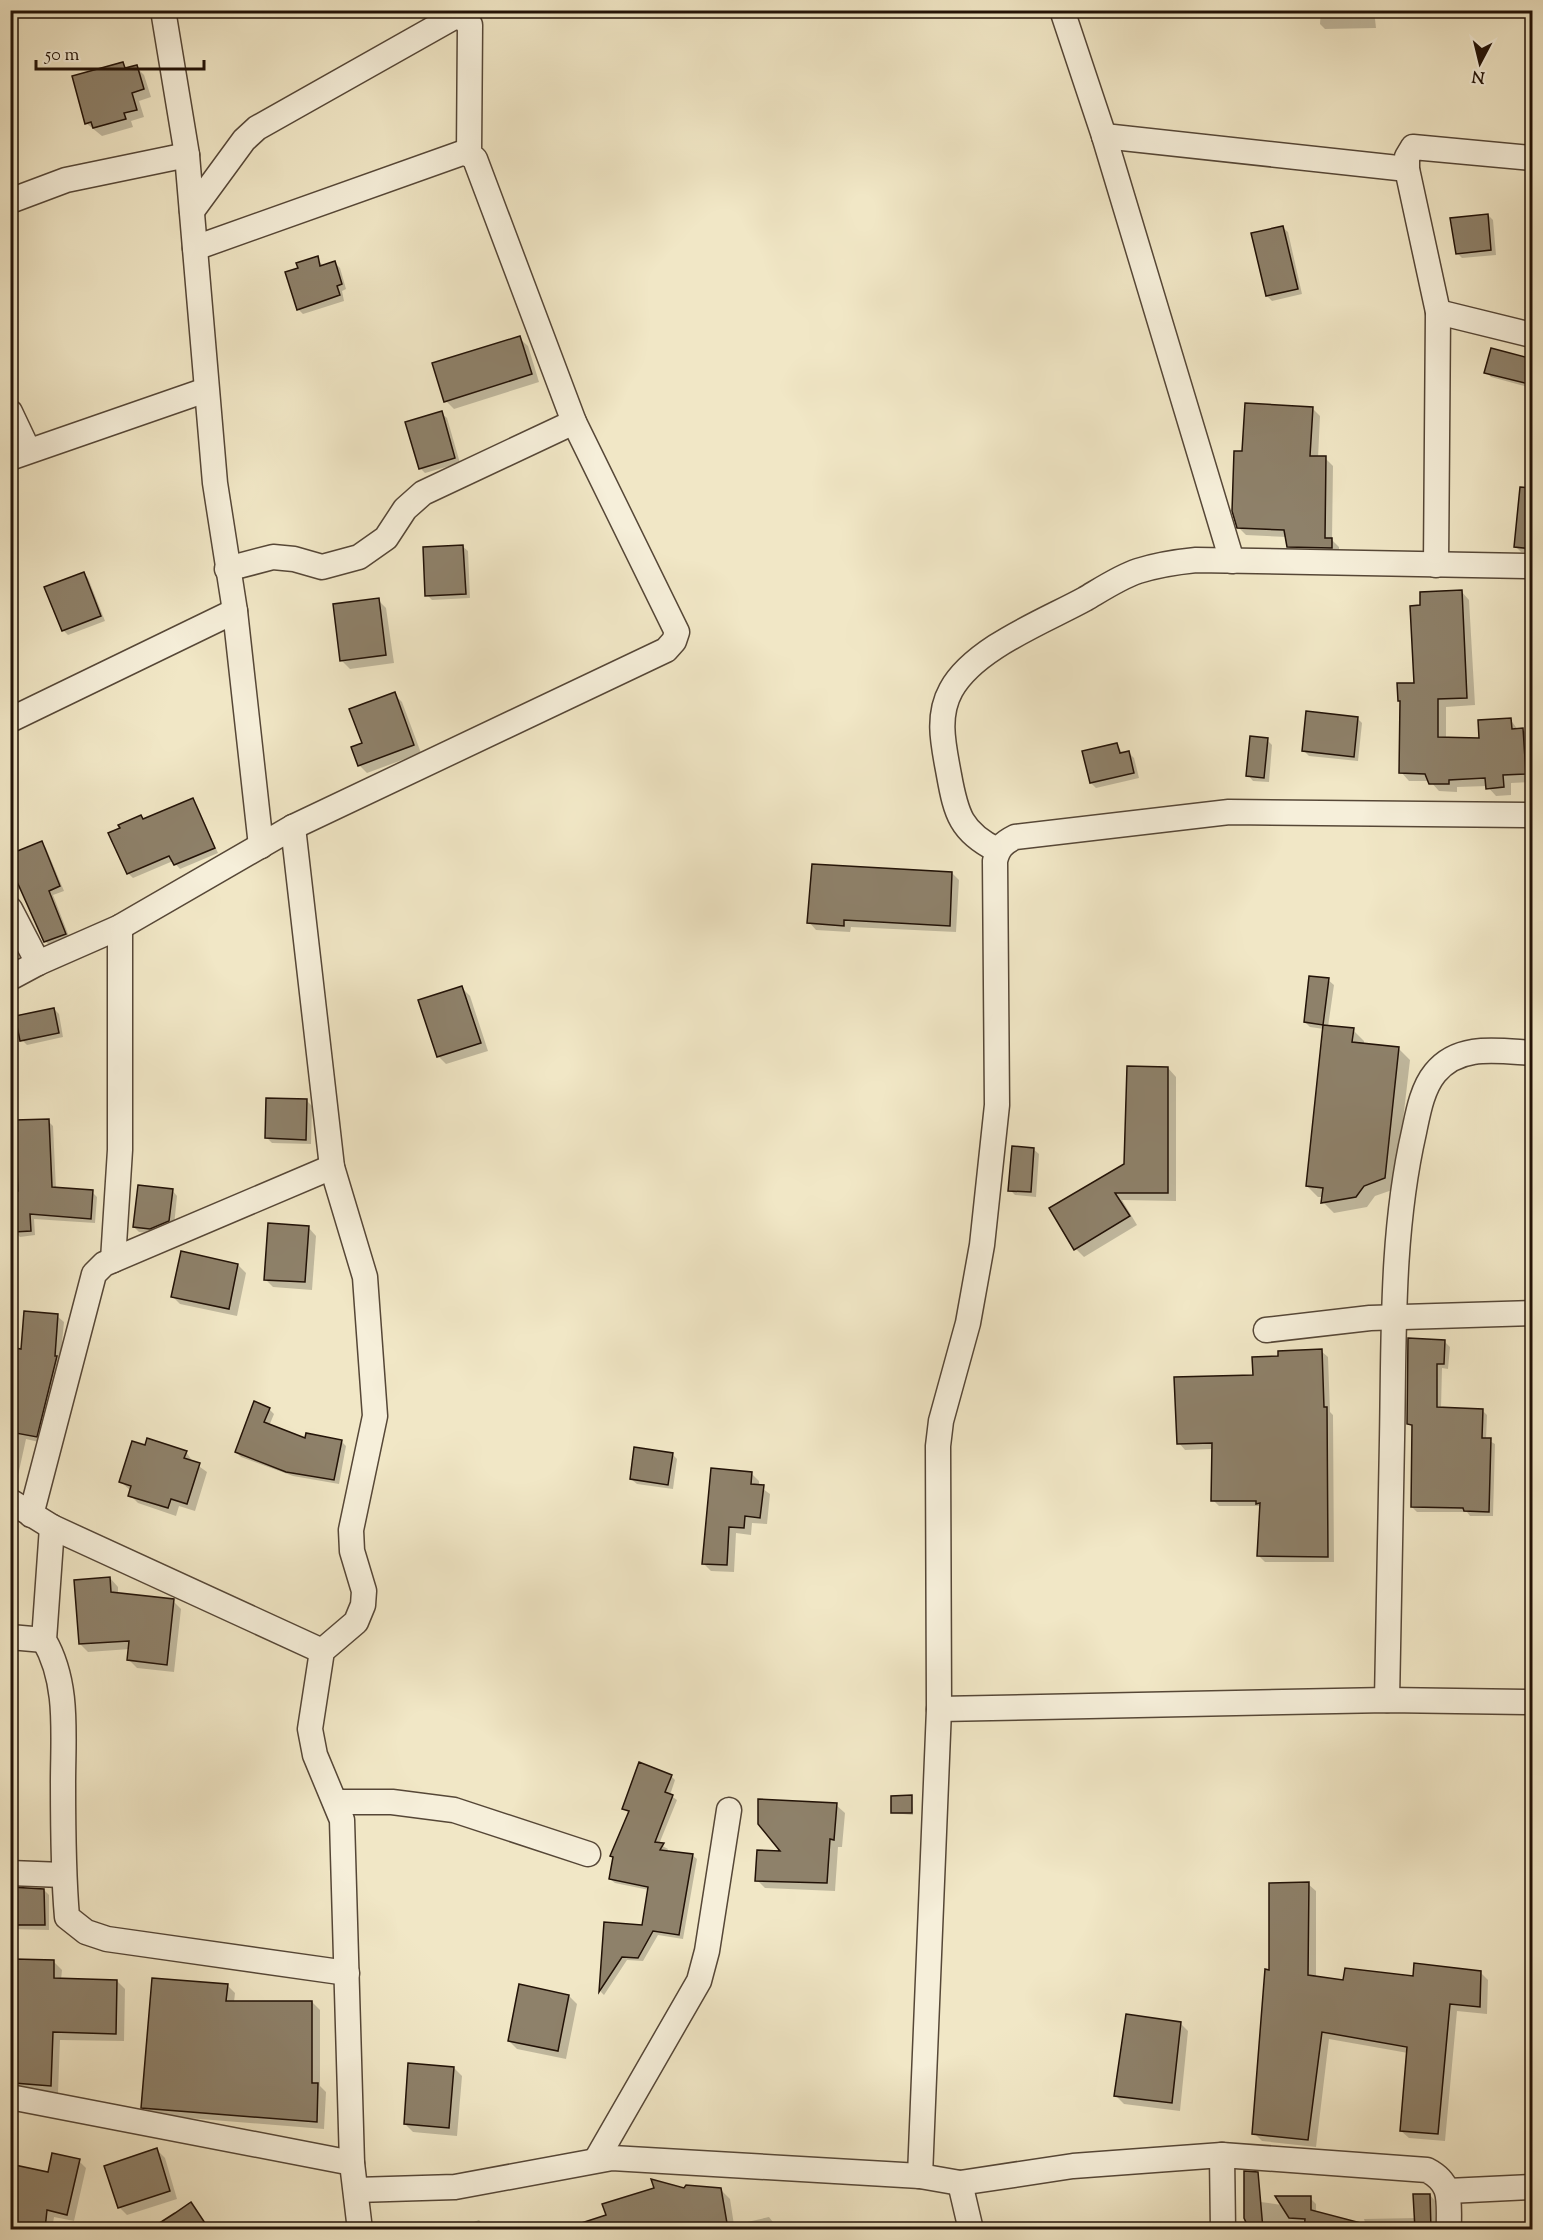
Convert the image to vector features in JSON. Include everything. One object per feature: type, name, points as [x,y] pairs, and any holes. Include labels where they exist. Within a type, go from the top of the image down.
[{"type":"street","points":[[1062,10],[1104,136],[1232,561]]},
{"type":"street","points":[[169,13],[187,155],[206,390],[227,568],[235,611],[261,846]]},
{"type":"street","points":[[192,212],[244,140],[257,128],[454,17],[462,18],[470,25],[470,154]]},
{"type":"street","points":[[1104,136],[1407,169]]},
{"type":"street","points":[[1436,565],[1438,312],[1407,169],[1407,157],[1413,147],[1533,158]]},
{"type":"street","points":[[10,978],[38,963],[120,927],[293,827],[666,650],[674,641],[677,632],[574,422],[475,159],[470,154],[462,153],[195,248]]},
{"type":"street","points":[[10,201],[66,180],[187,155]]},
{"type":"street","points":[[1438,312],[1533,335]]},
{"type":"street","points":[[10,412],[19,454],[206,390]]},
{"type":"street","points":[[227,568],[273,557],[294,559],[322,567],[359,557],[386,538],[405,509],[423,493],[574,422]]},
{"type":"street","points":[[998,850],[975,839],[961,820],[952,792],[941,734],[951,690],[969,668],[992,649],[1135,572],[1167,563],[1232,561],[1533,566]]},
{"type":"street","points":[[10,720],[235,611]]},
{"type":"street","points":[[920,2176],[939,1709],[938,1446],[941,1421],[968,1323],[980,1256],[997,1105],[995,861],[998,850],[1004,843],[1016,837],[1229,812],[1533,815]]},
{"type":"street","points":[[293,827],[332,1167],[365,1277],[375,1416],[351,1530],[352,1551],[364,1591],[363,1605],[356,1622],[322,1652],[310,1729],[315,1755],[342,1820],[352,2163],[360,2229]]},
{"type":"street","points":[[10,909],[38,963]]},
{"type":"street","points":[[113,1260],[120,1150],[120,927]]},
{"type":"street","points":[[1387,1700],[1395,1317],[1401,1209],[1406,1165],[1427,1084],[1443,1065],[1462,1053],[1483,1050],[1533,1053]]},
{"type":"street","points":[[31,1515],[94,1274],[104,1264],[332,1167]]},
{"type":"street","points":[[1266,1330],[1395,1317],[1533,1313]]},
{"type":"street","points":[[10,1501],[52,1527],[322,1652]]},
{"type":"street","points":[[52,1527],[44,1640],[51,1652],[63,1693],[63,1875],[67,1917],[86,1932],[107,1939],[348,1973]]},
{"type":"street","points":[[10,1637],[44,1640]]},
{"type":"street","points":[[939,1709],[1387,1700],[1533,1702]]},
{"type":"street","points":[[336,1802],[392,1802],[454,1810],[588,1854]]},
{"type":"street","points":[[596,2160],[699,1981],[707,1951],[729,1810]]},
{"type":"street","points":[[10,1873],[63,1875]]},
{"type":"street","points":[[10,2097],[352,2163]]},
{"type":"street","points":[[356,2190],[455,2187],[612,2158],[920,2176],[960,2183],[1072,2166],[1222,2155],[1427,2170],[1440,2177],[1448,2191],[1449,2229]]},
{"type":"street","points":[[1222,2155],[1223,2229]]},
{"type":"street","points":[[960,2183],[971,2229]]},
{"type":"street","points":[[1448,2191],[1533,2187]]},
{"type":"building","points":[[123,62],[125,68],[137,65],[144,89],[132,93],[137,110],[124,113],[126,119],[93,128],[91,122],[85,124],[72,76]]},
{"type":"building","points":[[1488,214],[1491,250],[1456,254],[1450,218]]},
{"type":"building","points":[[1283,226],[1298,289],[1266,296],[1251,233]]},
{"type":"building","points":[[318,256],[320,266],[335,261],[342,284],[337,286],[340,295],[297,310],[285,272],[298,268],[296,263]]},
{"type":"building","points":[[520,336],[532,374],[444,402],[432,363]]},
{"type":"building","points":[[1491,348],[1533,359],[1533,385],[1484,373]]},
{"type":"building","points":[[1245,403],[1313,407],[1310,456],[1326,456],[1325,538],[1332,538],[1332,548],[1287,547],[1284,530],[1237,528],[1232,511],[1234,451],[1242,451]]},
{"type":"building","points":[[442,411],[455,458],[419,469],[405,422]]},
{"type":"building","points":[[1520,487],[1533,488],[1533,549],[1514,547]]},
{"type":"building","points":[[463,545],[466,594],[425,596],[423,547]]},
{"type":"building","points":[[84,572],[101,616],[62,631],[44,587]]},
{"type":"building","points":[[1462,590],[1467,698],[1438,699],[1438,737],[1479,738],[1478,720],[1511,718],[1512,729],[1523,728],[1526,774],[1503,775],[1504,787],[1486,789],[1485,778],[1449,780],[1449,784],[1429,784],[1425,774],[1399,773],[1400,701],[1398,701],[1397,683],[1414,683],[1410,606],[1420,605],[1420,592]]},
{"type":"building","points":[[379,598],[386,655],[340,661],[333,604]]},
{"type":"building","points":[[395,692],[414,745],[358,766],[351,747],[362,743],[349,709]]},
{"type":"building","points":[[1306,711],[1358,717],[1354,757],[1302,751]]},
{"type":"building","points":[[1250,736],[1268,738],[1264,778],[1246,776]]},
{"type":"building","points":[[1117,743],[1120,753],[1129,751],[1134,773],[1090,783],[1082,751]]},
{"type":"building","points":[[193,798],[215,848],[174,865],[169,856],[127,874],[108,833],[120,828],[118,825],[141,815],[143,819]]},
{"type":"building","points":[[42,841],[60,886],[49,891],[66,934],[44,942],[10,866],[10,854]]},
{"type":"building","points":[[812,864],[952,872],[950,926],[844,920],[844,926],[807,923]]},
{"type":"building","points":[[1309,976],[1329,978],[1323,1025],[1304,1022]]},
{"type":"building","points":[[462,986],[481,1043],[437,1057],[418,1000]]},
{"type":"building","points":[[54,1008],[59,1033],[20,1041],[15,1016]]},
{"type":"building","points":[[1323,1025],[1354,1028],[1352,1042],[1399,1047],[1385,1178],[1364,1186],[1356,1197],[1321,1203],[1323,1188],[1306,1186]]},
{"type":"building","points":[[1127,1066],[1168,1067],[1168,1193],[1115,1193],[1130,1216],[1074,1250],[1049,1208],[1124,1164]]},
{"type":"building","points":[[266,1098],[307,1099],[306,1140],[265,1138]]},
{"type":"building","points":[[49,1119],[52,1187],[93,1190],[91,1219],[30,1214],[31,1231],[14,1232],[11,1191],[18,1191],[15,1120]]},
{"type":"building","points":[[1012,1146],[1034,1148],[1031,1192],[1008,1191]]},
{"type":"building","points":[[138,1185],[173,1189],[169,1221],[150,1229],[133,1227]]},
{"type":"building","points":[[268,1223],[309,1226],[305,1282],[264,1280]]},
{"type":"building","points":[[181,1251],[238,1264],[229,1309],[171,1297]]},
{"type":"building","points":[[24,1311],[58,1314],[55,1356],[57,1356],[37,1437],[10,1432],[10,1347],[21,1349]]},
{"type":"building","points":[[1408,1338],[1445,1340],[1444,1364],[1437,1364],[1437,1407],[1483,1409],[1482,1438],[1491,1438],[1489,1512],[1464,1511],[1463,1508],[1411,1507],[1412,1425],[1407,1424]]},
{"type":"building","points":[[1322,1349],[1324,1407],[1327,1407],[1328,1557],[1257,1556],[1260,1503],[1256,1504],[1256,1501],[1211,1501],[1212,1443],[1177,1444],[1174,1377],[1253,1375],[1252,1357],[1278,1356],[1278,1351]]},
{"type":"building","points":[[254,1401],[270,1408],[264,1422],[305,1438],[306,1433],[342,1440],[334,1480],[286,1472],[235,1452]]},
{"type":"building","points":[[147,1438],[187,1451],[184,1458],[200,1463],[187,1504],[171,1499],[168,1508],[128,1496],[131,1486],[119,1482],[132,1441],[145,1445]]},
{"type":"building","points":[[634,1447],[673,1453],[668,1485],[630,1479]]},
{"type":"building","points":[[711,1468],[752,1472],[751,1484],[764,1485],[760,1518],[745,1516],[744,1528],[729,1527],[727,1565],[702,1564]]},
{"type":"building","points":[[110,1577],[111,1592],[174,1599],[167,1665],[127,1660],[129,1641],[79,1644],[74,1580]]},
{"type":"building","points":[[639,1762],[672,1775],[665,1792],[673,1795],[655,1842],[664,1843],[660,1850],[693,1854],[679,1935],[653,1931],[638,1958],[622,1957],[599,1992],[604,1922],[642,1925],[648,1887],[609,1879],[613,1857],[610,1856],[629,1811],[622,1809]]},
{"type":"building","points":[[912,1795],[912,1813],[891,1813],[891,1796]]},
{"type":"building","points":[[758,1799],[837,1803],[834,1840],[830,1839],[827,1883],[755,1881],[757,1850],[780,1851],[758,1824]]},
{"type":"building","points":[[1309,1882],[1308,1975],[1343,1980],[1345,1968],[1413,1976],[1414,1963],[1481,1971],[1480,2007],[1450,2004],[1438,2134],[1400,2131],[1407,2047],[1322,2032],[1308,2140],[1252,2134],[1265,1969],[1269,1970],[1269,1883]]},
{"type":"building","points":[[10,1887],[44,1889],[45,1925],[10,1925]]},
{"type":"building","points":[[14,1959],[54,1960],[54,1978],[117,1980],[116,2034],[53,2032],[51,2086],[14,2083],[16,2017],[12,2017]]},
{"type":"building","points":[[152,1978],[228,1984],[226,2001],[312,2001],[312,2083],[318,2083],[317,2122],[141,2108]]},
{"type":"building","points":[[519,1984],[569,1995],[558,2051],[508,2041]]},
{"type":"building","points":[[1126,2014],[1181,2022],[1172,2103],[1114,2096]]},
{"type":"building","points":[[408,2063],[454,2067],[449,2128],[404,2124]]},
{"type":"building","points":[[157,2148],[170,2191],[118,2208],[104,2166]]},
{"type":"building","points":[[52,2153],[80,2159],[67,2215],[47,2210],[45,2229],[10,2229],[10,2164],[48,2172]]},
{"type":"building","points":[[1244,2171],[1258,2172],[1263,2229],[1249,2229],[1244,2218]]},
{"type":"building","points":[[651,2179],[684,2188],[686,2185],[721,2188],[728,2229],[573,2229],[572,2226],[606,2215],[602,2204],[654,2188]]},
{"type":"building","points":[[1413,2194],[1430,2194],[1431,2229],[1415,2229]]},
{"type":"building","points":[[1275,2196],[1311,2196],[1311,2210],[1361,2223],[1360,2229],[1304,2229],[1305,2219],[1289,2218]]},
{"type":"building","points":[[191,2202],[209,2229],[150,2229],[175,2213]]}]
